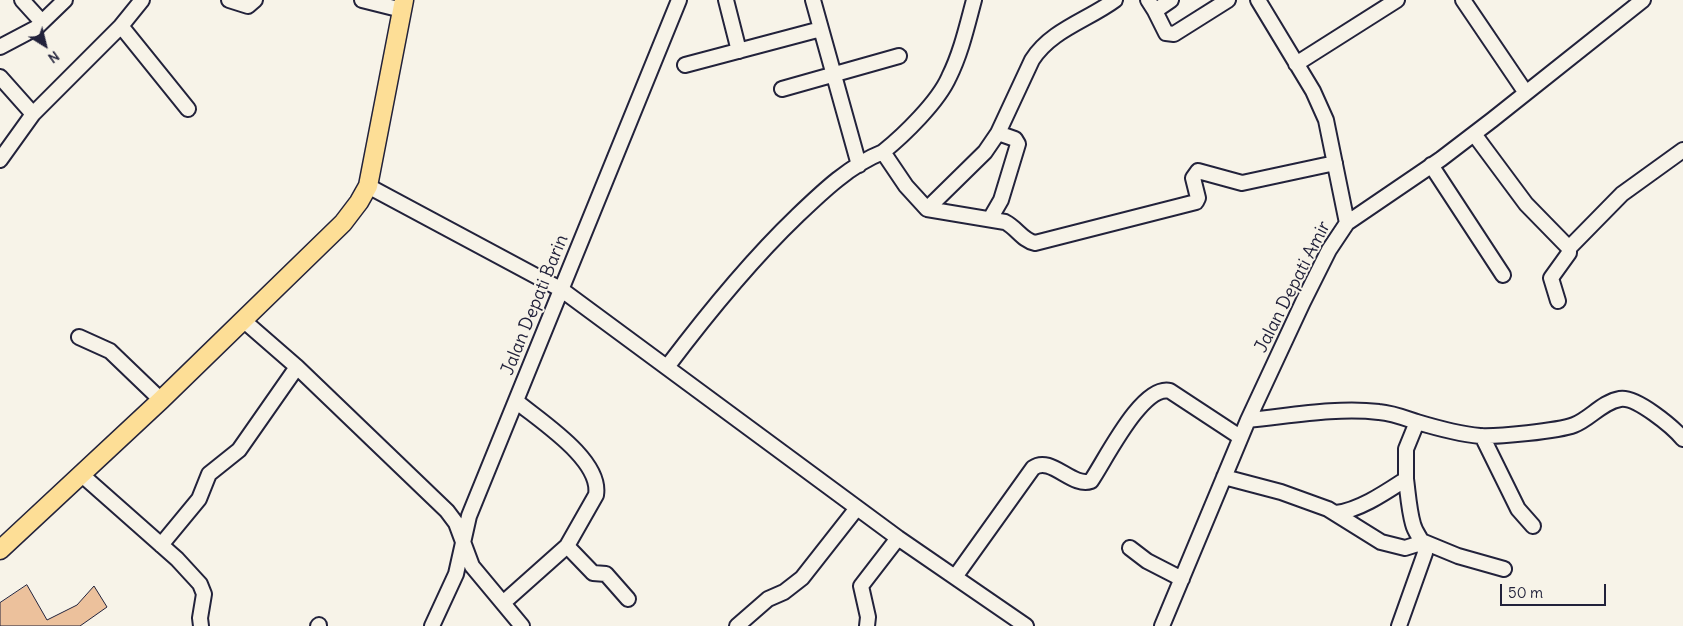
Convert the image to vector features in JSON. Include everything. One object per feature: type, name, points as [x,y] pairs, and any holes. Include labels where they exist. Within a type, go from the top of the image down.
[{"type":"main road","points":[[0,550],[161,400],[343,223],[359,202],[368,186],[403,5]]},
{"type":"street","points":[[22,0],[42,22]]},
{"type":"street","points":[[0,47],[26,35],[65,0]]},
{"type":"street","points":[[0,160],[33,114],[121,26],[142,0]]},
{"type":"street","points":[[229,0],[248,6],[255,0]]},
{"type":"street","points":[[362,0],[403,5]]},
{"type":"street","name":"Jalan Depati Barin","points":[[432,626],[456,574],[470,516],[679,0]]},
{"type":"street","points":[[726,0],[739,51]]},
{"type":"street","points":[[813,0],[859,166]]},
{"type":"street","points":[[667,367],[714,304],[769,242],[821,192],[883,152],[924,111],[949,79],[959,54],[974,0]]},
{"type":"street","points":[[927,208],[985,152],[998,133],[1038,49],[1056,35],[1115,0]]},
{"type":"street","points":[[1171,0],[1151,6],[1166,33],[1174,34],[1228,0]]},
{"type":"street","points":[[1258,0],[1313,91],[1326,120],[1347,223]]},
{"type":"street","points":[[1296,64],[1397,0]]},
{"type":"street","points":[[1463,0],[1526,93]]},
{"type":"street","name":"Jalan Depati Amir","points":[[1162,626],[1240,437],[1328,250],[1347,223],[1474,134],[1635,3]]},
{"type":"street","points":[[121,26],[188,109]]},
{"type":"street","points":[[685,66],[821,29]]},
{"type":"street","points":[[782,89],[900,56]]},
{"type":"street","points":[[0,77],[33,114]]},
{"type":"street","points":[[990,219],[1000,200],[1018,144],[1015,139],[998,133]]},
{"type":"street","points":[[1474,134],[1526,204],[1569,248]]},
{"type":"street","points":[[1558,301],[1551,278],[1569,253],[1569,248],[1622,194],[1683,150]]},
{"type":"street","points":[[883,152],[906,186],[927,208],[1008,223],[1018,234],[1036,243],[1196,202],[1198,198],[1193,176],[1198,170],[1242,183],[1335,163]]},
{"type":"street","points":[[1431,165],[1503,275]]},
{"type":"street","points":[[368,186],[562,290],[898,538],[1026,626]]},
{"type":"street","points":[[243,320],[298,367],[447,511],[456,523],[472,566],[522,626]]},
{"type":"street","points":[[79,337],[110,351],[161,400]]},
{"type":"street","points":[[161,545],[200,499],[206,478],[238,450],[298,367]]},
{"type":"street","points":[[955,577],[1033,468],[1045,465],[1081,482],[1091,481],[1138,408],[1158,391],[1170,391],[1240,437]]},
{"type":"street","points":[[1248,420],[1329,412],[1380,412],[1482,436],[1544,431],[1573,425],[1620,399],[1630,400],[1651,412],[1683,439]]},
{"type":"street","points":[[503,603],[567,546],[596,495],[597,484],[594,475],[583,458],[516,401]]},
{"type":"street","points":[[1398,626],[1425,553],[1424,542],[1414,526],[1406,479],[1406,449],[1417,422]]},
{"type":"street","points":[[1482,436],[1518,509],[1533,526]]},
{"type":"street","points":[[82,475],[119,505],[177,559],[202,587],[204,594],[200,618],[201,626]]},
{"type":"street","points":[[1224,477],[1281,492],[1336,514],[1372,539],[1381,542],[1404,548],[1424,542],[1458,556],[1504,569]]},
{"type":"street","points":[[1336,514],[1345,512],[1373,499],[1406,479]]},
{"type":"street","points":[[737,626],[768,599],[784,592],[802,578],[857,508]]},
{"type":"street","points":[[867,626],[868,617],[861,586],[898,538]]},
{"type":"street","points":[[567,546],[593,573],[606,574],[628,599]]},
{"type":"street","points":[[1130,548],[1147,561],[1182,579]]},
{"type":"building","points":[[27,585],[47,620],[77,605],[94,586],[107,607],[80,626],[0,626],[0,603]]}]
